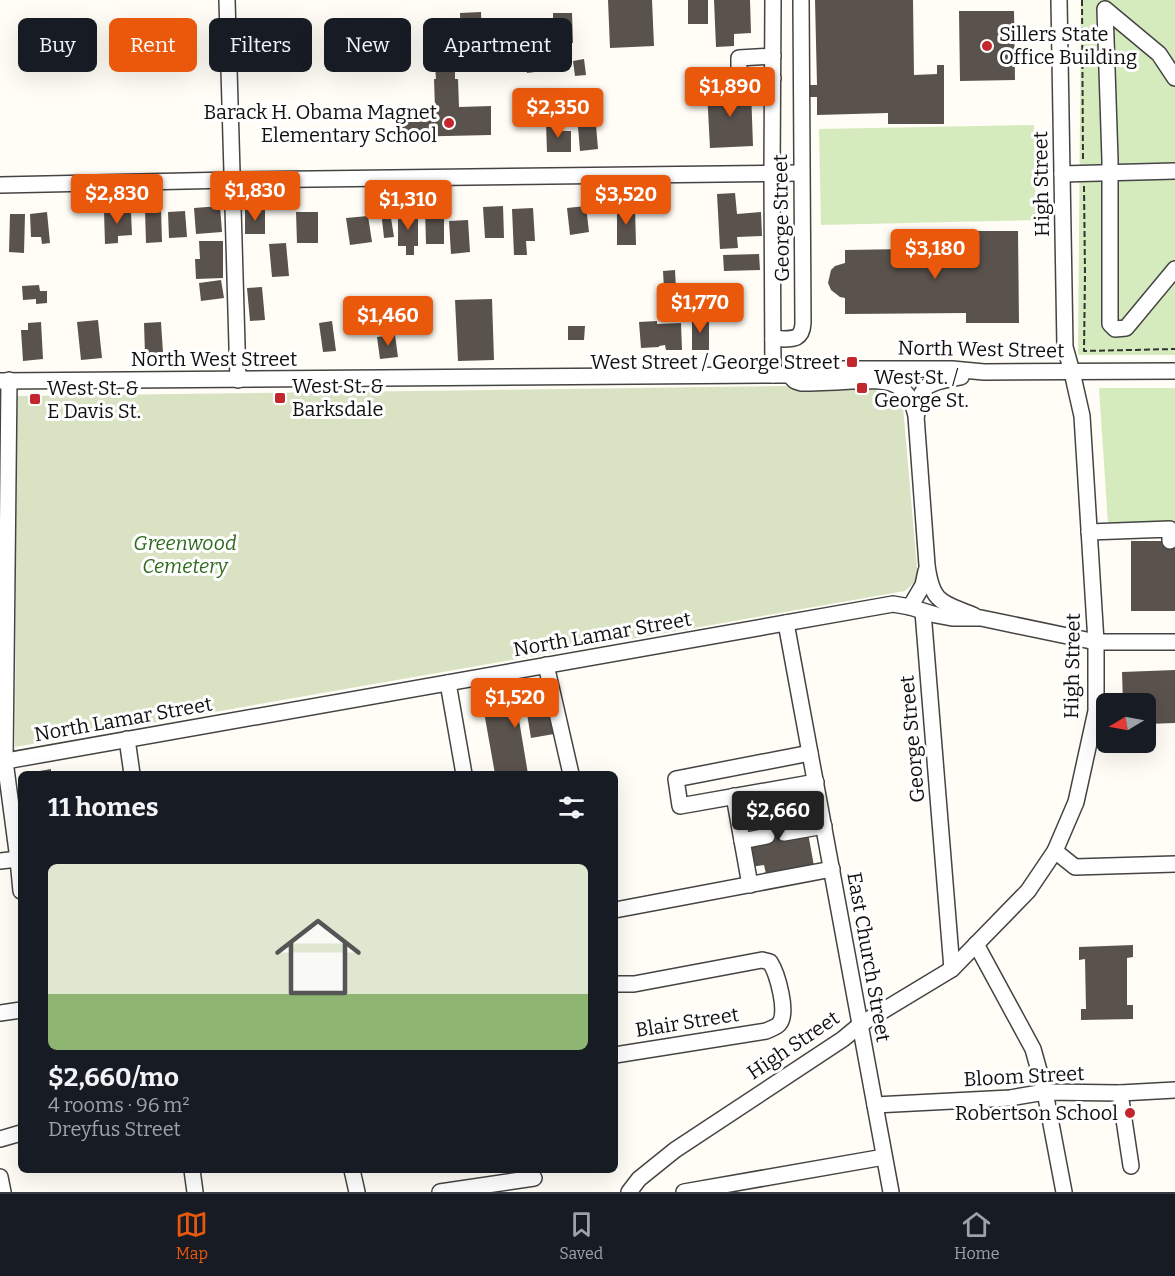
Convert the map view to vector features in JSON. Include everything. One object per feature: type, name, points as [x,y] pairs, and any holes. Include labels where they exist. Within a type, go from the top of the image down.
[{"type":"street","points":[[226,0],[238,380]]},
{"type":"street","name":"George Street","points":[[773,0],[773,375]]},
{"type":"street","name":"George Street","points":[[773,339],[794,338],[800,336],[803,331],[801,0]]},
{"type":"street","name":"High Street","points":[[629,1192],[639,1179],[675,1150],[843,1039],[861,1024],[952,969],[1028,891],[1055,851],[1076,802],[1096,711],[1096,642],[1082,416],[1065,347],[1059,0]]},
{"type":"street","points":[[1175,78],[1159,54],[1106,9],[1110,172],[1110,324],[1115,329],[1126,328],[1175,269]]},
{"type":"street","points":[[773,56],[739,58],[739,79],[773,78]]},
{"type":"street","points":[[1062,174],[1175,171]]},
{"type":"street","points":[[0,185],[801,173]]},
{"type":"street","name":"North West Street","points":[[5,380],[789,375],[799,369],[952,369],[984,372],[1175,371]]},
{"type":"street","points":[[981,618],[949,605],[936,596],[931,587],[927,565],[916,416],[922,391],[927,385],[942,379],[984,372]]},
{"type":"street","name":"North West Street","points":[[789,375],[801,383],[886,381],[900,387],[906,393],[912,401],[916,416]]},
{"type":"street","points":[[0,861],[18,859],[3,761],[5,380]]},
{"type":"street","points":[[1089,532],[1170,530],[1170,541]]},
{"type":"street","points":[[916,609],[927,565]]},
{"type":"street","name":"North Lamar Street","points":[[3,761],[892,604],[952,618],[981,618],[1096,642],[1175,642]]},
{"type":"street","name":"George Street","points":[[916,609],[952,969]]},
{"type":"street","name":"East Church Street","points":[[786,623],[891,1192]]},
{"type":"street","points":[[546,665],[570,771]]},
{"type":"street","points":[[448,683],[463,771]]},
{"type":"street","points":[[127,739],[132,771]]},
{"type":"street","points":[[810,753],[675,779],[680,806],[816,782]]},
{"type":"street","points":[[734,796],[750,885]]},
{"type":"street","points":[[784,833],[824,826]]},
{"type":"street","points":[[742,841],[767,836]]},
{"type":"street","points":[[1055,851],[1075,867],[1175,864]]},
{"type":"street","points":[[618,909],[832,869]]},
{"type":"street","points":[[976,944],[1033,1049],[1046,1092],[1064,1192]]},
{"type":"street","name":"Blair Street","points":[[618,984],[634,984],[762,960],[770,962],[774,968],[784,1015],[779,1024],[766,1031],[618,1055]]},
{"type":"street","points":[[0,1013],[18,1010]]},
{"type":"street","name":"Bloom Street","points":[[875,1105],[1010,1098],[1046,1092],[1120,1093],[1175,1090]]},
{"type":"street","points":[[1120,1093],[1131,1166]]},
{"type":"street","points":[[0,1139],[18,1134]]},
{"type":"street","points":[[684,1192],[884,1157]]},
{"type":"street","points":[[192,1173],[195,1192]]},
{"type":"street","points":[[353,1173],[357,1192]]},
{"type":"street","points":[[0,1177],[3,1192]]},
{"type":"street","points":[[440,1192],[534,1180]]},
{"type":"path","points":[[1082,0],[1084,351],[1175,349]]},
{"type":"green space","points":[[1081,0],[1175,0],[1175,355],[1078,355]]},
{"type":"green space","points":[[1034,125],[1036,220],[821,225],[819,129]]},
{"type":"green space","name":"Greenwood Cemetery","points":[[868,385],[903,407],[918,579],[905,591],[15,747],[17,396]]},
{"type":"green space","points":[[1099,388],[1175,388],[1175,524],[1108,524]]},
{"type":"building","points":[[608,0],[652,0],[654,46],[610,48]]},
{"type":"building","points":[[688,0],[708,0],[708,24],[688,24]]},
{"type":"building","points":[[714,0],[750,0],[751,33],[734,34],[734,46],[716,47]]},
{"type":"building","points":[[815,0],[913,0],[914,75],[937,74],[937,65],[944,65],[944,124],[888,124],[888,113],[817,115],[817,97],[810,97],[810,85],[817,85]]},
{"type":"building","name":"Sillers State Office Building","points":[[959,11],[1014,11],[1015,80],[960,81]]},
{"type":"building","points":[[481,12],[481,18],[460,18],[460,13]]},
{"type":"building","points":[[553,13],[572,13],[573,43],[572,18],[553,18]]},
{"type":"building","points":[[584,59],[586,75],[575,76],[573,61]]},
{"type":"building","points":[[435,72],[455,72],[455,79],[458,79],[459,107],[491,106],[491,135],[401,137],[401,109],[435,108],[434,79],[436,79]]},
{"type":"building","points":[[751,89],[753,146],[710,148],[707,91]]},
{"type":"building","points":[[555,122],[556,131],[571,131],[571,152],[547,152],[546,123]]},
{"type":"building","points":[[596,125],[598,149],[580,151],[578,127]]},
{"type":"building","points":[[735,193],[737,214],[761,212],[762,236],[737,237],[738,248],[720,249],[717,194]]},
{"type":"building","points":[[220,206],[222,232],[196,234],[194,208]]},
{"type":"building","points":[[503,206],[504,238],[485,238],[483,207]]},
{"type":"building","points":[[586,206],[589,232],[570,235],[567,208]]},
{"type":"building","points":[[617,207],[635,207],[636,245],[617,245]]},
{"type":"building","points":[[533,208],[535,241],[526,241],[527,255],[514,255],[512,209]]},
{"type":"building","points":[[245,209],[265,209],[265,234],[245,234]]},
{"type":"building","points":[[425,209],[444,209],[444,244],[426,244]]},
{"type":"building","points":[[145,210],[161,210],[162,242],[146,243]]},
{"type":"building","points":[[104,211],[131,211],[132,235],[118,236],[118,243],[105,244]]},
{"type":"building","points":[[185,211],[187,237],[169,238],[168,212]]},
{"type":"building","points":[[398,211],[418,211],[418,246],[414,246],[414,255],[406,255],[406,246],[398,246]]},
{"type":"building","points":[[47,212],[50,243],[42,244],[41,237],[31,237],[30,214]]},
{"type":"building","points":[[296,212],[318,212],[318,243],[297,243]]},
{"type":"building","points":[[10,214],[25,214],[24,253],[9,252]]},
{"type":"building","points":[[368,216],[372,242],[350,245],[346,218]]},
{"type":"building","points":[[391,218],[394,237],[384,238],[382,219]]},
{"type":"building","points":[[468,220],[470,252],[451,254],[449,221]]},
{"type":"building","points":[[966,231],[1018,231],[1019,323],[966,323],[966,313],[845,314],[845,298],[831,290],[828,283],[831,270],[845,263],[845,250],[965,248]]},
{"type":"building","points":[[199,241],[223,241],[223,278],[196,279],[195,259],[200,259]]},
{"type":"building","points":[[286,243],[289,276],[272,277],[269,244]]},
{"type":"building","points":[[759,254],[760,270],[724,271],[723,255]]},
{"type":"building","points":[[675,270],[676,289],[664,289],[663,271]]},
{"type":"building","points":[[221,280],[224,298],[201,301],[199,283]]},
{"type":"building","points":[[39,285],[40,291],[47,291],[47,303],[36,304],[36,299],[23,300],[22,286]]},
{"type":"building","points":[[262,287],[265,320],[250,321],[247,288]]},
{"type":"building","points":[[492,299],[494,360],[458,361],[455,300]]},
{"type":"building","points":[[692,317],[709,317],[709,350],[692,350]]},
{"type":"building","points":[[98,320],[102,358],[81,360],[77,322]]},
{"type":"building","points":[[332,321],[336,351],[323,352],[319,323]]},
{"type":"building","points":[[657,321],[657,324],[681,323],[682,350],[666,350],[665,345],[641,348],[639,322]]},
{"type":"building","points":[[41,322],[43,359],[23,361],[21,330],[28,330],[28,323]]},
{"type":"building","points":[[161,322],[163,353],[145,354],[144,323]]},
{"type":"building","points":[[568,326],[585,326],[584,340],[568,340]]},
{"type":"building","points":[[395,335],[398,357],[380,359],[377,337]]},
{"type":"building","points":[[1131,541],[1175,541],[1175,611],[1131,611]]},
{"type":"building","points":[[1175,670],[1175,723],[1156,724],[1156,693],[1123,693],[1122,672]]},
{"type":"building","points":[[546,692],[554,734],[531,738],[526,708],[519,710],[518,707],[528,771],[494,771],[484,712],[487,712],[485,700],[525,693],[525,696]]},
{"type":"building","points":[[793,806],[797,827],[808,833],[814,866],[766,874],[764,865],[750,867],[746,847],[752,834],[749,814]]},
{"type":"building","points":[[1133,945],[1133,957],[1127,958],[1127,1005],[1133,1005],[1133,1019],[1081,1020],[1081,1009],[1086,1009],[1085,959],[1079,960],[1079,947]]},
{"type":"place","name":"Sillers State Office Building","points":[[987,46]]},
{"type":"place","name":"Barack H. Obama Magnet Elementary School","points":[[449,123]]},
{"type":"place","name":"West Street / George Street","points":[[852,362]]},
{"type":"place","name":"West St. / George St.","points":[[862,388]]},
{"type":"place","name":"West St. & Barksdale","points":[[280,398]]},
{"type":"place","name":"West St. & E Davis St.","points":[[35,399]]},
{"type":"place","name":"Robertson School","points":[[1130,1113]]}]
